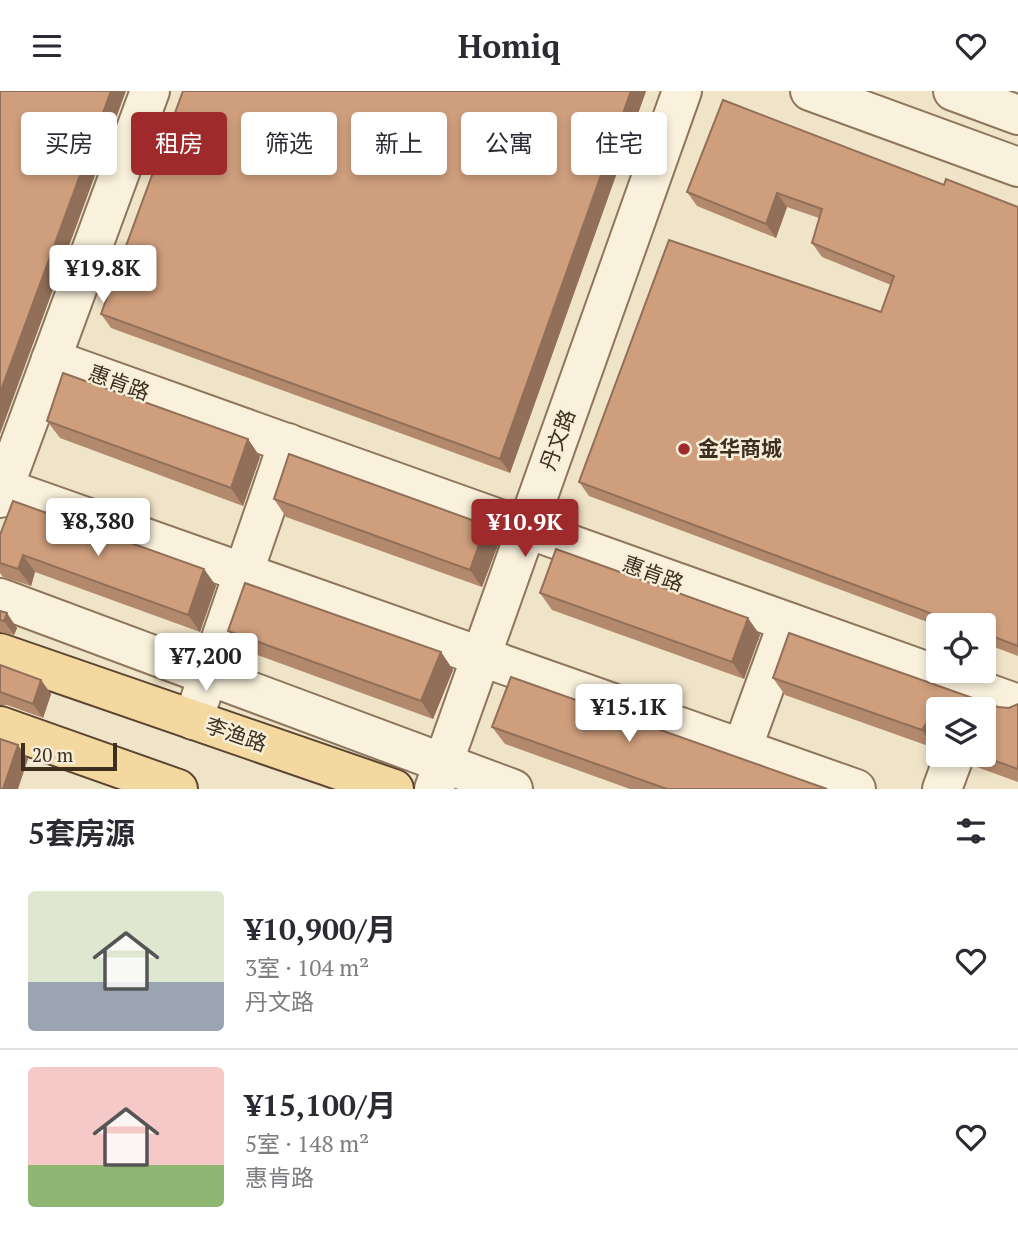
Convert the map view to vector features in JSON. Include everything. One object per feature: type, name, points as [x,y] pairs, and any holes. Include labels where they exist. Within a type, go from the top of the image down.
[{"type":"main road","name":"李渔路","points":[[0,653],[394,789]]},
{"type":"main road","points":[[0,726],[163,787]]},
{"type":"street","points":[[150,91],[2,493],[244,573],[856,789]]},
{"type":"street","name":"丹文路","points":[[438,776],[682,91]]},
{"type":"street","points":[[811,91],[1018,167]]},
{"type":"street","points":[[953,91],[1018,115]]},
{"type":"street","name":"惠肯路","points":[[51,359],[788,622],[969,697]]},
{"type":"street","points":[[193,720],[288,443]]},
{"type":"street","points":[[0,598],[208,676],[438,776],[513,789]]},
{"type":"street","points":[[742,749],[788,622]]},
{"type":"street","name":"惠肯路","points":[[996,702],[1018,704]]},
{"type":"street","points":[[942,789],[950,767]]},
{"type":"building","points":[[0,91],[111,91],[103,112],[21,112],[21,175],[80,175],[0,393]]},
{"type":"building","points":[[183,91],[631,91],[624,112],[571,112],[571,175],[601,175],[500,459],[101,314],[152,175],[227,175],[227,112],[175,112]]},
{"type":"building","points":[[723,100],[944,185],[946,179],[1018,207],[1018,646],[996,638],[996,613],[930,613],[579,482],[669,240],[881,312],[894,276],[812,243],[822,209],[777,193],[766,224],[687,192]]},
{"type":"building","points":[[63,373],[248,439],[231,488],[47,421]]},
{"type":"building","points":[[289,454],[486,525],[470,570],[274,499]]},
{"type":"building","points":[[13,501],[204,569],[188,615],[23,555],[18,569],[0,563],[0,535]]},
{"type":"building","points":[[556,549],[748,618],[732,662],[540,593]]},
{"type":"building","points":[[245,583],[441,652],[421,701],[228,631]]},
{"type":"building","points":[[0,611],[7,613],[4,621],[0,620]]},
{"type":"building","points":[[789,633],[970,697],[926,697],[926,724],[922,730],[773,678]]},
{"type":"building","points":[[0,665],[41,680],[33,704],[0,692]]},
{"type":"building","points":[[511,677],[827,789],[667,789],[492,727]]},
{"type":"building","points":[[1018,704],[1018,769],[996,761],[996,706],[1009,708]]},
{"type":"building","points":[[0,739],[18,745],[3,789],[0,789]]},
{"type":"place","name":"金华商城","points":[[684,449]]}]
